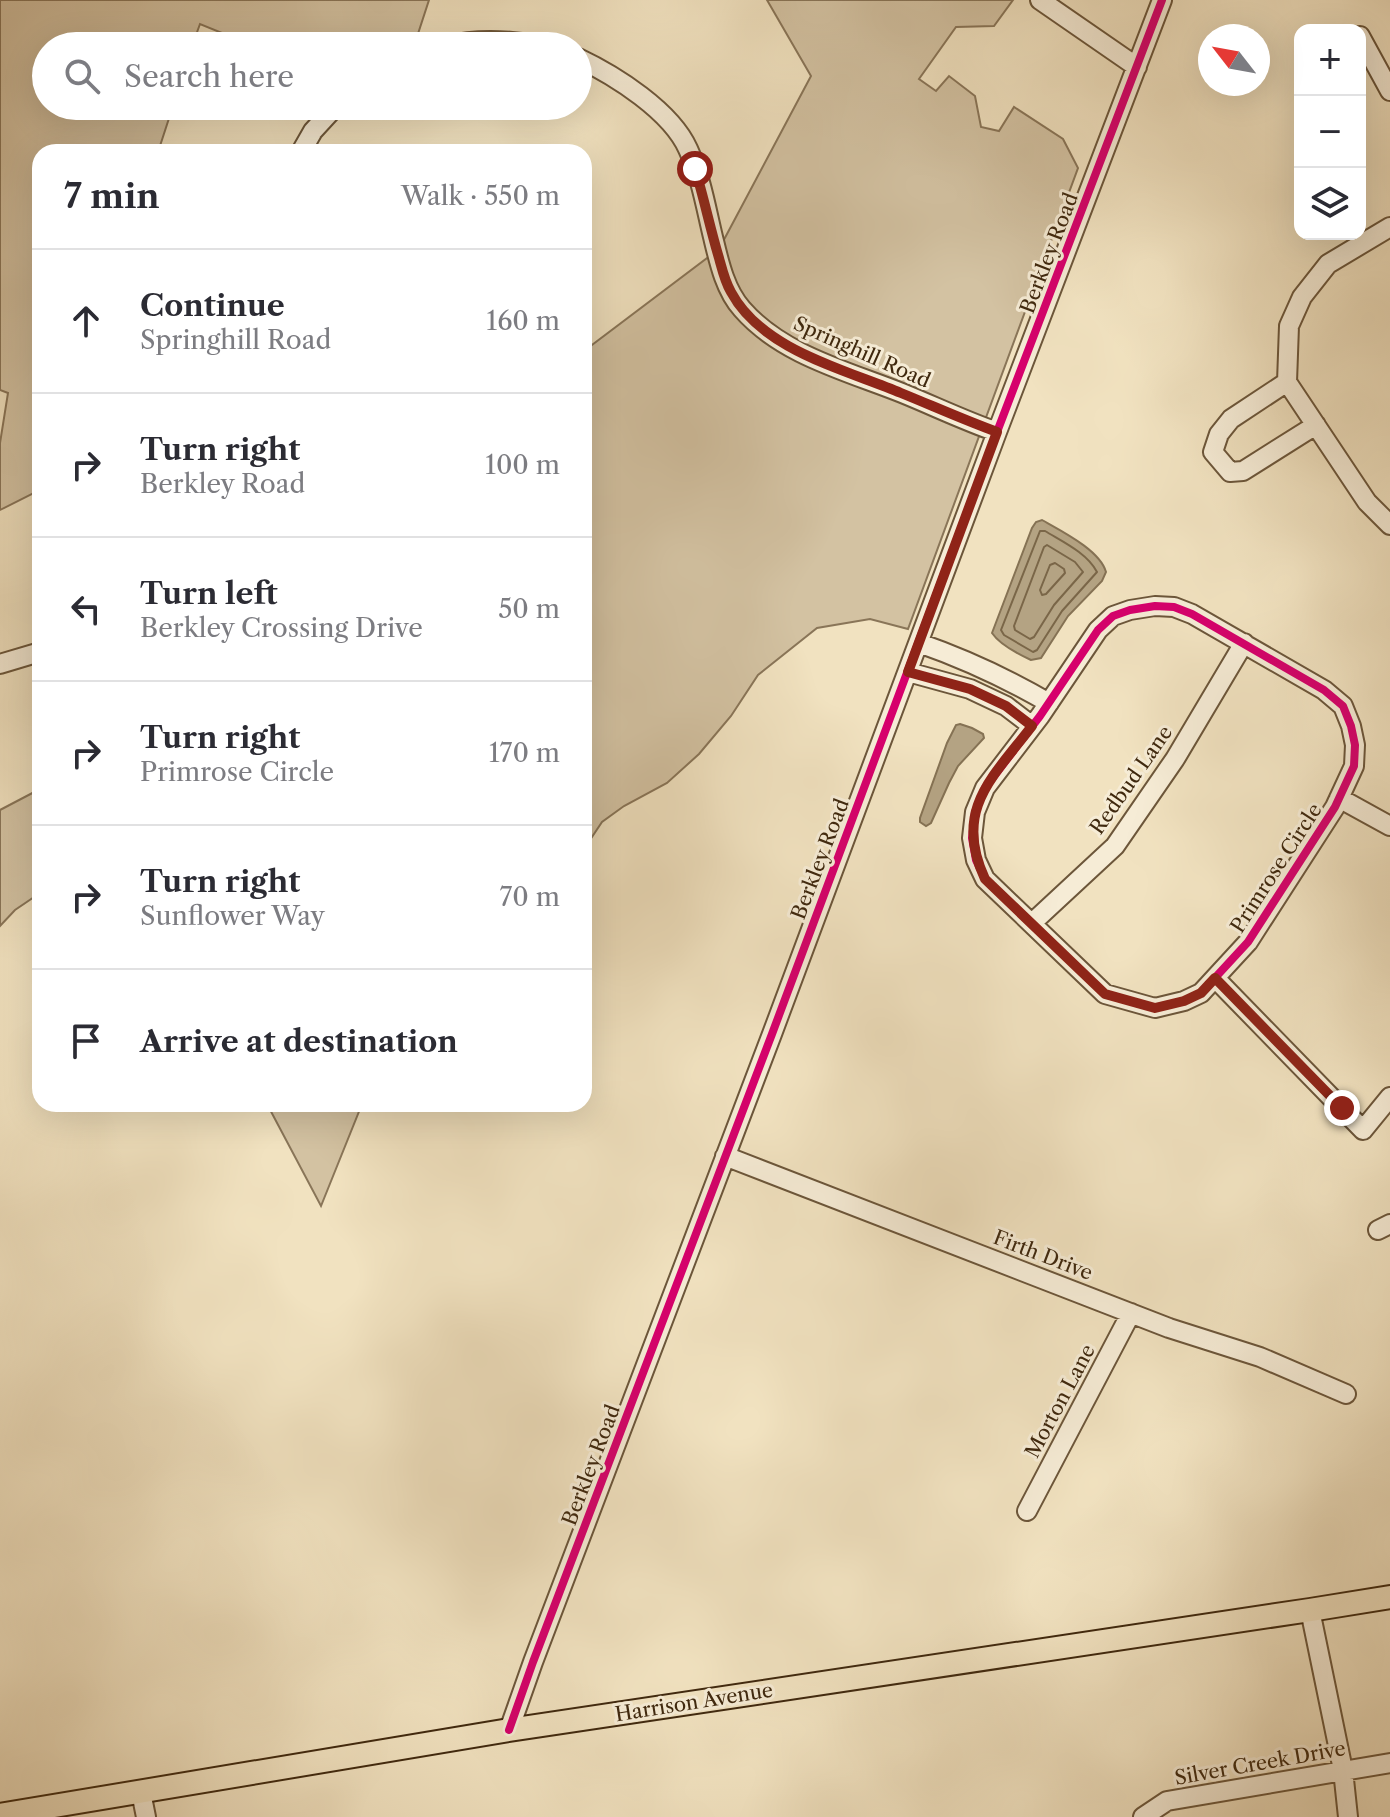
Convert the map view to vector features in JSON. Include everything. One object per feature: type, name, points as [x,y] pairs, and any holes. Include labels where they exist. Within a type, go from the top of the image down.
[{"type":"main road","name":"Harrison Avenue","points":[[0,1815],[509,1730],[1390,1597]]},
{"type":"street","points":[[1040,0],[1137,67]]},
{"type":"street","name":"Berkley Road","points":[[509,1730],[1162,0]]},
{"type":"street","points":[[1366,47],[1390,91]]},
{"type":"street","name":"Springhill Road","points":[[592,66],[632,90],[679,132],[689,150],[730,290],[741,308],[755,322],[807,356],[997,432]]},
{"type":"street","points":[[306,144],[323,120]]},
{"type":"street","points":[[1390,227],[1328,264],[1302,297],[1289,326],[1287,382],[1367,502],[1390,525]]},
{"type":"street","points":[[1287,382],[1231,419],[1219,434],[1213,452],[1230,472],[1243,471],[1316,425]]},
{"type":"street","name":"Primrose Circle","points":[[1155,606],[1174,607],[1192,614],[1324,690],[1343,706],[1355,745],[1354,766],[1339,798],[1248,942],[1201,993],[1155,1008],[1105,994],[985,879],[976,860],[972,838],[975,812],[985,788],[1049,703],[1098,630],[1113,616],[1155,606]]},
{"type":"street","points":[[919,643],[1008,679],[1049,703]]},
{"type":"street","name":"Redbud Lane","points":[[1032,923],[1115,846],[1175,759],[1244,643]]},
{"type":"street","points":[[0,664],[32,654]]},
{"type":"street","points":[[908,672],[970,689],[1006,706],[1032,726]]},
{"type":"street","points":[[1339,798],[1390,826]]},
{"type":"street","points":[[1215,978],[1363,1130],[1390,1097]]},
{"type":"street","name":"Firth Drive","points":[[725,1156],[1169,1328],[1260,1357],[1346,1394]]},
{"type":"street","name":"Morton Lane","points":[[1027,1511],[1131,1313]]},
{"type":"street","points":[[1310,1610],[1343,1770],[1348,1817]]},
{"type":"street","name":"Silver Creek Drive","points":[[1143,1817],[1167,1801],[1390,1763]]},
{"type":"street","points":[[141,1792],[146,1817]]},
{"type":"shaded area","points":[[0,0],[429,0],[419,32],[220,32],[200,24],[197,32],[32,32],[32,120],[168,120],[161,144],[32,144],[32,494],[0,510],[0,443],[8,393],[0,390]]},
{"type":"shaded area","points":[[767,0],[1013,0],[994,26],[956,27],[919,79],[936,91],[949,76],[975,96],[981,127],[999,131],[1014,107],[1063,139],[1078,168],[908,629],[870,619],[817,628],[758,675],[731,716],[699,754],[667,783],[624,806],[602,822],[592,837],[592,345],[719,249],[811,76]]},
{"type":"shaded area","points":[[32,793],[32,898],[0,926],[0,810]]},
{"type":"shaded area","points":[[271,1112],[359,1112],[321,1206]]},
{"type":"water","points":[[1042,520],[1088,549],[1106,572],[1102,581],[1068,616],[1041,658],[1031,660],[1004,645],[992,633],[1032,528]]},
{"type":"water","points":[[956,725],[983,734],[984,738],[958,766],[931,823],[926,826],[920,818],[947,743]]},
{"type":"cycle path","points":[[509,1730],[1162,0]]},
{"type":"cycle path","points":[[1155,606],[1174,607],[1192,614],[1324,690],[1343,706],[1355,745],[1354,766],[1335,807],[1248,942],[1201,993],[1155,1008],[1105,994],[985,879],[976,860],[972,838],[975,812],[985,788],[1040,716],[1098,630],[1113,616],[1155,606]]},
{"type":"route","points":[[695,169],[730,290],[741,308],[755,322],[807,356],[997,432],[908,672],[970,689],[1006,706],[1032,726],[985,788],[975,812],[972,838],[976,860],[985,879],[1105,994],[1155,1008],[1201,993],[1215,978],[1342,1108]]}]
